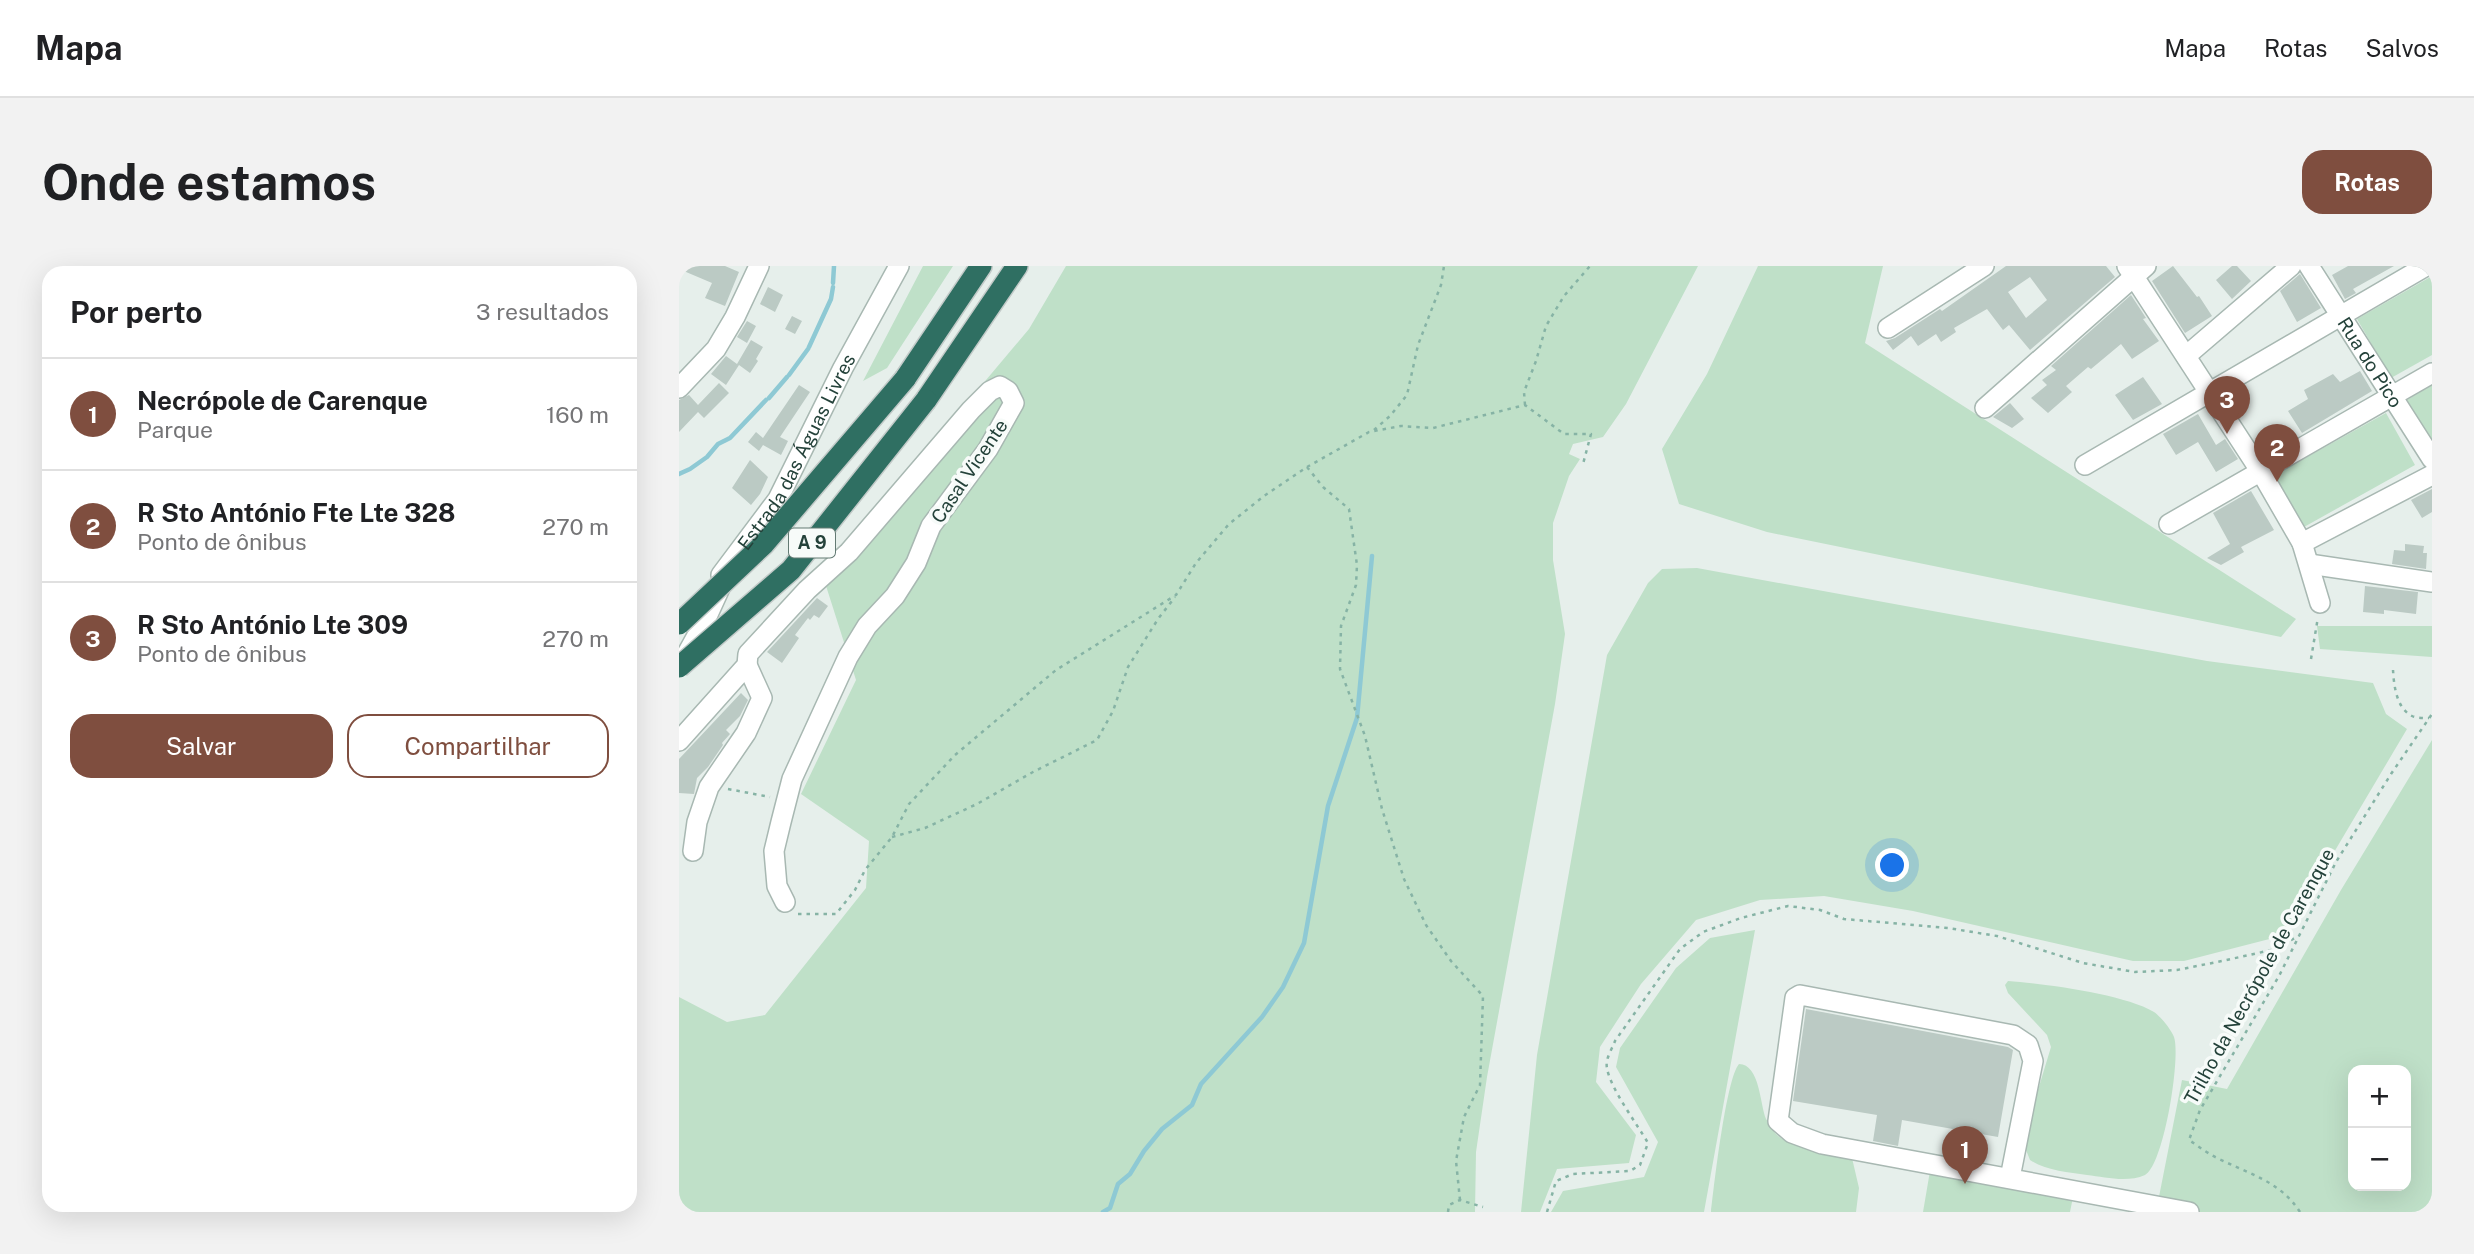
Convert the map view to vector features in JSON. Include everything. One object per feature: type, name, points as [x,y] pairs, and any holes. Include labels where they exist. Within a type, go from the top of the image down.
[{"type":"highway","name":"A 9","points":[[679,626],[764,544],[905,379],[981,266]]},
{"type":"highway","name":"A 9","points":[[679,667],[791,570],[926,400],[1017,266]]},
{"type":"street","points":[[679,388],[716,349],[735,317],[759,266]]},
{"type":"street","name":"Estrada das Águas Livres","points":[[679,626],[730,564],[778,499],[843,368],[899,266]]},
{"type":"street","points":[[1888,328],[1984,266]]},
{"type":"street","points":[[2186,356],[2291,266]]},
{"type":"street","name":"Rua do Pico","points":[[2309,266],[2432,459]]},
{"type":"street","points":[[2085,465],[2426,266]]},
{"type":"street","points":[[1985,408],[2136,269],[2186,356],[2261,472],[2302,543],[2320,603]]},
{"type":"street","points":[[2169,524],[2432,373]]},
{"type":"street","name":"Casal Vicente","points":[[679,741],[747,665],[748,654],[807,590],[849,552],[971,410],[990,391],[1000,386],[1008,391],[1014,403],[993,439],[930,526],[916,564],[895,596],[867,626],[848,657],[792,779],[774,851],[777,886],[785,902]]},
{"type":"street","points":[[2302,543],[2432,475]]},
{"type":"street","points":[[679,667],[704,622],[730,564]]},
{"type":"street","points":[[2309,564],[2432,582]]},
{"type":"street","points":[[693,851],[697,822],[709,787],[746,733],[762,698],[747,665]]},
{"type":"street","points":[[2010,1178],[2033,1060],[2028,1045],[2013,1035],[1800,995],[1795,998],[1778,1121],[1792,1133],[1822,1144],[2189,1212]]},
{"type":"path","points":[[892,837],[925,828],[977,804],[1097,740],[1113,711],[1128,667],[1157,619],[1176,595],[1196,562],[1229,524],[1307,467],[1372,432],[1391,416],[1407,395],[1418,345],[1441,285],[1444,266]]},
{"type":"path","points":[[1583,464],[1591,434],[1564,434],[1525,405],[1524,392],[1546,326],[1564,296],[1590,266]]},
{"type":"path","points":[[1372,432],[1401,426],[1433,428],[1525,405]]},
{"type":"path","points":[[1307,467],[1323,487],[1349,509],[1357,565],[1356,585],[1341,626],[1340,669],[1365,736],[1382,809],[1404,879],[1426,925],[1451,961],[1483,996],[1480,1085],[1464,1117],[1456,1161],[1460,1200]]},
{"type":"path","points":[[785,902],[798,914],[836,914],[855,890],[865,870],[892,837],[909,804],[955,755],[1056,670],[1107,641],[1176,595]]},
{"type":"path","points":[[2311,659],[2320,603]]},
{"type":"path","points":[[2393,670],[2394,686],[2401,706],[2412,716],[2429,718]]},
{"type":"path","name":"Trilho da Necrópole de Carenque","points":[[2300,1212],[2291,1198],[2261,1177],[2216,1158],[2189,1140],[2200,1110],[2279,976],[2336,862],[2432,714]]},
{"type":"path","points":[[709,787],[787,801]]},
{"type":"path","points":[[1448,1212],[1450,1205],[1460,1200],[1483,1207]]},
{"type":"green space","points":[[923,266],[953,266],[887,368],[863,381]]},
{"type":"green space","points":[[1066,266],[1698,266],[1626,404],[1603,437],[1573,444],[1569,454],[1580,459],[1569,476],[1553,523],[1553,560],[1565,634],[1555,704],[1487,1077],[1476,1152],[1475,1212],[679,1212],[679,997],[727,1022],[765,1015],[866,888],[869,841],[801,794],[856,680],[820,567],[875,512],[1029,329]]},
{"type":"green space","points":[[1758,266],[1883,266],[1865,343],[2296,619],[2281,637],[1767,532],[1679,504],[1662,449],[1707,374]]},
{"type":"green space","points":[[2432,276],[2432,355],[2391,378],[2357,319]]},
{"type":"green space","points":[[2432,385],[2432,444],[2407,400]]},
{"type":"green space","points":[[2386,413],[2415,465],[2304,527],[2275,475]]},
{"type":"green space","points":[[1697,568],[2207,661],[2373,683],[2386,714],[2407,729],[2285,935],[2184,961],[2133,961],[1913,911],[1824,896],[1760,900],[1696,920],[1641,984],[1600,1047],[1596,1082],[1636,1135],[1629,1163],[1557,1169],[1540,1212],[1521,1212],[1537,1055],[1607,655],[1648,583],[1662,569]]},
{"type":"green space","points":[[2317,626],[2432,626],[2432,657],[2320,649]]},
{"type":"green space","points":[[2432,740],[2432,1212],[2156,1212],[2182,1080],[2227,1089],[2341,890]]},
{"type":"green space","points":[[1755,930],[1704,1212],[1551,1212],[1563,1191],[1644,1177],[1658,1142],[1616,1067],[1620,1048],[1676,968],[1710,938]]},
{"type":"green space","points":[[2008,981],[2062,987],[2123,1000],[2154,1012],[2168,1027],[2176,1048],[2173,1087],[2159,1152],[2145,1175],[2131,1179],[2109,1178],[2043,1167],[2030,1160],[2026,1150],[2025,1133],[2051,1047],[2047,1035],[2008,993],[2005,985]]},
{"type":"green space","points":[[1739,1064],[1746,1066],[1755,1078],[1766,1119],[1781,1138],[1789,1143],[1852,1158],[1859,1188],[1856,1212],[1711,1212],[1725,1111]]},
{"type":"green space","points":[[1930,1171],[2073,1197],[2070,1212],[1923,1212]]},
{"type":"building","points":[[679,266],[725,266],[739,272],[725,306],[705,298],[712,283],[679,269]]},
{"type":"building","points":[[2006,266],[2106,266],[2115,277],[2030,350],[2009,325],[2003,330],[1987,309],[1954,328],[1956,332],[1941,342],[1936,334],[1918,346],[1911,336],[1893,350],[1886,341],[1940,309],[1942,311]],"holes":[[[2030,277],[2047,300],[2026,318],[2008,292]]]},
{"type":"building","points":[[2173,266],[2212,316],[2185,333],[2152,281]]},
{"type":"building","points":[[2232,266],[2237,266],[2251,281],[2232,299],[2216,280]]},
{"type":"building","points":[[2348,266],[2394,266],[2353,289],[2356,293],[2345,299],[2332,275]]},
{"type":"building","points":[[2300,274],[2321,308],[2297,322],[2280,291]]},
{"type":"building","points":[[768,287],[783,295],[775,312],[760,304]]},
{"type":"building","points":[[2131,295],[2146,318],[2143,319],[2159,341],[2132,359],[2121,344],[2066,386],[2072,392],[2048,413],[2031,398],[2047,385],[2042,380],[2056,370],[2051,366]]},
{"type":"building","points":[[792,316],[802,321],[795,334],[785,329]]},
{"type":"building","points":[[747,321],[756,326],[747,343],[737,337]]},
{"type":"building","points":[[751,340],[763,347],[750,373],[739,365],[726,385],[711,374],[726,356],[737,364]]},
{"type":"building","points":[[2360,371],[2372,391],[2302,433],[2288,411],[2308,399],[2304,390],[2333,374],[2340,382]]},
{"type":"building","points":[[2143,377],[2162,404],[2133,420],[2115,395]]},
{"type":"building","points":[[719,383],[729,393],[704,418],[698,412],[679,432],[679,400],[689,395],[698,405]]},
{"type":"building","points":[[799,385],[810,392],[780,437],[788,441],[781,455],[763,445],[759,451],[748,442],[756,432],[763,438]]},
{"type":"building","points":[[2010,403],[2024,419],[2012,428],[1993,417]]},
{"type":"building","points":[[2198,414],[2216,445],[2225,439],[2238,459],[2216,472],[2198,442],[2176,455],[2163,434]]},
{"type":"building","points":[[750,460],[768,477],[751,505],[732,488]]},
{"type":"building","points":[[2432,489],[2432,512],[2422,518],[2411,500]]},
{"type":"building","points":[[2251,491],[2274,530],[2241,547],[2244,552],[2221,565],[2207,558],[2230,544],[2213,513]]},
{"type":"building","points":[[2405,544],[2424,546],[2423,553],[2427,553],[2426,569],[2392,564],[2394,550],[2405,551]]},
{"type":"building","points":[[2365,586],[2418,592],[2416,614],[2384,610],[2384,614],[2363,612]]},
{"type":"building","points":[[817,598],[828,606],[819,618],[814,615],[810,620],[808,618],[795,635],[799,638],[782,663],[767,652]]},
{"type":"building","points":[[741,693],[748,700],[740,716],[726,730],[730,734],[723,745],[697,778],[694,794],[679,793],[679,759]]},
{"type":"building","points":[[1806,1009],[2013,1050],[1998,1137],[1902,1120],[1898,1146],[1873,1141],[1877,1115],[1793,1101]]},
{"type":"waterway","points":[[833,283],[834,266]]},
{"type":"waterway","points":[[809,347],[831,299],[833,287]]},
{"type":"waterway","points":[[789,375],[808,349]]},
{"type":"waterway","points":[[769,398],[787,377]]},
{"type":"waterway","points":[[679,474],[690,469],[707,457],[718,444],[730,438],[766,400]]},
{"type":"waterway","points":[[1103,1212],[1110,1208],[1118,1184],[1130,1174],[1144,1151],[1162,1129],[1192,1105],[1201,1084],[1262,1017],[1283,987],[1304,943],[1328,806],[1357,718],[1372,556]]},
{"type":"place","name":"R Sto António Lte 309","points":[[2227,434]]},
{"type":"place","name":"R Sto António Fte Lte 328","points":[[2277,482]]},
{"type":"place","name":"Necrópole de Carenque","points":[[1965,1184]]}]
